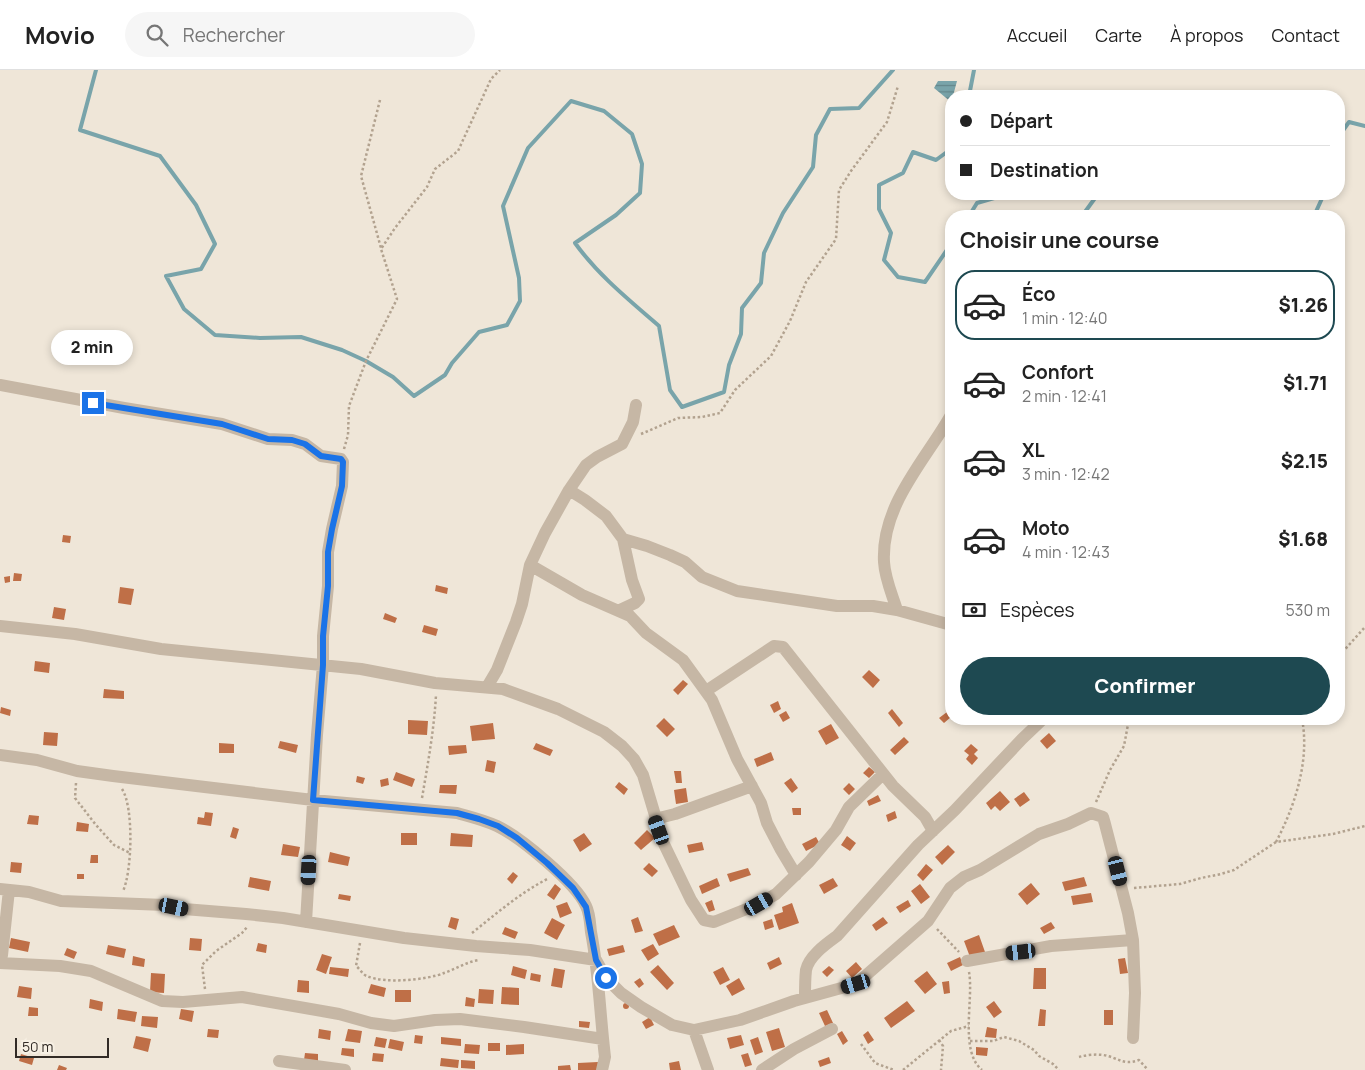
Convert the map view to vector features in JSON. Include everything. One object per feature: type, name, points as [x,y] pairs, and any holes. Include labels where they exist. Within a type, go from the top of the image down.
[{"type":"street","points":[[0,385],[115,407],[222,424],[268,439],[292,440],[305,444],[321,456],[341,459],[343,462],[342,486],[328,552],[328,586],[323,636],[323,665],[306,922]]},
{"type":"street","points":[[488,687],[497,670],[522,604],[530,565],[545,533],[569,490],[586,465],[622,444],[633,422],[636,405]]},
{"type":"street","points":[[897,610],[887,581],[884,563],[884,546],[888,528],[901,495],[921,460],[945,426]]},
{"type":"street","points":[[569,490],[606,516],[623,539],[632,580],[639,599],[635,604],[620,610]]},
{"type":"street","points":[[623,539],[647,546],[684,562],[702,577],[737,591],[837,606],[873,606],[897,610],[945,623]]},
{"type":"street","points":[[530,565],[582,595],[630,616],[646,632],[682,660],[712,700],[737,759],[752,786],[781,850],[796,875]]},
{"type":"street","points":[[0,626],[75,634],[161,649],[361,669],[435,683],[503,689],[558,709],[604,732],[622,746],[634,759],[642,775],[663,842],[691,900],[704,920],[714,922],[759,904],[776,894],[796,875],[836,830],[849,807],[884,774]]},
{"type":"street","points":[[706,691],[774,646],[783,647],[893,786],[925,817],[933,831]]},
{"type":"street","points":[[805,998],[806,968],[823,946],[837,936],[918,845],[1036,725]]},
{"type":"street","points":[[0,755],[37,760],[78,771],[113,776],[313,800],[457,813],[498,826],[517,838],[559,873],[573,888],[586,907],[596,960],[604,1057],[602,1070]]},
{"type":"street","points":[[655,819],[676,814],[752,786]]},
{"type":"street","points":[[596,960],[606,978],[621,993],[672,1025],[694,1030],[740,1020],[805,998],[856,984],[928,921],[950,888],[1039,834],[1068,824],[1091,813],[1103,818],[1123,890],[1133,940],[1135,993],[1133,1038]]},
{"type":"street","points":[[596,960],[530,950],[459,944],[361,932],[306,922],[184,909],[164,905],[62,901],[30,892],[4,889],[2,954],[0,962],[60,966],[91,971],[162,1001],[184,1002],[242,997],[394,1026],[435,1020],[460,1019],[603,1039]]},
{"type":"street","points":[[967,962],[1051,946],[1133,940]]},
{"type":"street","points":[[762,1070],[832,1029]]},
{"type":"street","points":[[694,1030],[708,1070]]},
{"type":"street","points":[[280,1061],[345,1070]]},
{"type":"path","points":[[381,249],[404,215],[427,187],[435,169],[458,150],[491,79],[500,70]]},
{"type":"path","points":[[622,444],[678,418],[702,417],[720,413],[735,390],[771,356],[790,321],[806,282],[836,239],[839,190],[888,122],[898,86]]},
{"type":"path","points":[[341,459],[348,434],[349,406],[366,361],[397,299],[381,249],[362,176],[380,100]]},
{"type":"path","points":[[1345,649],[1365,627]]},
{"type":"path","points":[[420,809],[434,730],[435,683]]},
{"type":"path","points":[[1091,813],[1110,770],[1124,746],[1128,725]]},
{"type":"path","points":[[1276,842],[1286,824],[1301,774],[1304,741],[1303,725]]},
{"type":"path","points":[[78,771],[75,798],[114,845],[130,853]]},
{"type":"path","points":[[113,776],[126,795],[131,835],[128,882],[118,904]]},
{"type":"path","points":[[1123,890],[1136,887],[1180,884],[1221,874],[1240,866],[1276,842],[1333,834],[1365,826]]},
{"type":"path","points":[[459,944],[532,887],[559,873]]},
{"type":"path","points":[[206,1000],[202,965],[216,950],[242,933],[254,915]]},
{"type":"path","points":[[928,921],[953,944],[967,962],[971,990],[970,1041],[975,1064],[982,1070]]},
{"type":"path","points":[[361,932],[356,966],[366,976],[382,980],[422,979],[443,974],[469,961],[482,959]]},
{"type":"path","points":[[903,1070],[951,1031],[969,1026]]},
{"type":"path","points":[[970,1041],[993,1041],[1004,1037],[1019,1041],[1034,1050],[1038,1056],[1053,1064],[1059,1070]]},
{"type":"path","points":[[939,1040],[943,1046],[941,1070]]},
{"type":"path","points":[[861,1044],[876,1064],[894,1070]]},
{"type":"path","points":[[1079,1057],[1102,1055],[1130,1063],[1138,1060],[1148,1070]]},
{"type":"water","points":[[938,81],[957,81],[955,90],[945,90],[945,97],[934,88]]},
{"type":"building","points":[[63,535],[71,536],[70,543],[62,542]]},
{"type":"building","points":[[14,573],[22,574],[21,581],[13,581]]},
{"type":"building","points":[[10,576],[10,582],[5,583],[4,577]]},
{"type":"building","points":[[436,585],[448,588],[447,594],[435,591]]},
{"type":"building","points":[[120,587],[134,589],[131,605],[118,603]]},
{"type":"building","points":[[54,607],[66,609],[64,620],[52,618]]},
{"type":"building","points":[[385,613],[397,618],[395,623],[383,619]]},
{"type":"building","points":[[424,625],[438,629],[436,636],[422,632]]},
{"type":"building","points":[[35,661],[50,663],[49,673],[34,671]]},
{"type":"building","points":[[869,670],[880,680],[873,688],[862,677]]},
{"type":"building","points":[[683,680],[688,684],[678,695],[673,690]]},
{"type":"building","points":[[104,689],[124,691],[124,699],[103,698]]},
{"type":"building","points":[[778,701],[781,709],[774,713],[770,705]]},
{"type":"building","points":[[1,707],[11,710],[10,716],[0,713]]},
{"type":"building","points":[[892,709],[903,723],[899,727],[888,713]]},
{"type":"building","points":[[786,711],[790,718],[783,722],[779,715]]},
{"type":"building","points":[[945,714],[944,723],[939,718]]},
{"type":"building","points":[[664,718],[675,729],[667,737],[656,726]]},
{"type":"building","points":[[408,720],[428,721],[427,735],[408,734]]},
{"type":"building","points":[[493,723],[495,739],[472,741],[470,726]]},
{"type":"building","points":[[831,724],[839,738],[826,745],[818,731]]},
{"type":"building","points":[[44,732],[58,733],[57,746],[43,745]]},
{"type":"building","points":[[1049,733],[1056,741],[1047,749],[1040,741]]},
{"type":"building","points":[[904,737],[909,742],[895,755],[890,750]]},
{"type":"building","points":[[280,741],[298,745],[296,753],[278,748]]},
{"type":"building","points":[[219,743],[234,744],[234,753],[219,753]]},
{"type":"building","points":[[536,743],[553,750],[550,756],[533,749]]},
{"type":"building","points":[[971,744],[978,750],[974,754],[978,758],[972,765],[966,759],[969,755],[964,751]]},
{"type":"building","points":[[466,745],[467,753],[449,755],[448,746]]},
{"type":"building","points":[[771,752],[774,760],[757,767],[754,759]]},
{"type":"building","points":[[487,760],[496,762],[494,773],[485,771]]},
{"type":"building","points":[[869,767],[875,772],[869,778],[863,773]]},
{"type":"building","points":[[674,771],[681,771],[682,783],[676,783]]},
{"type":"building","points":[[396,772],[415,779],[412,787],[393,780]]},
{"type":"building","points":[[357,776],[365,778],[363,784],[356,782]]},
{"type":"building","points":[[388,778],[389,785],[381,787],[380,780]]},
{"type":"building","points":[[791,778],[798,788],[792,793],[784,783]]},
{"type":"building","points":[[619,782],[628,789],[624,795],[615,787]]},
{"type":"building","points":[[849,783],[855,789],[849,795],[843,789]]},
{"type":"building","points":[[440,785],[457,785],[456,794],[439,793]]},
{"type":"building","points":[[686,788],[688,802],[676,804],[674,790]]},
{"type":"building","points":[[1000,791],[1010,802],[1000,811],[995,806],[991,810],[986,803]]},
{"type":"building","points":[[1024,792],[1030,800],[1020,807],[1014,799]]},
{"type":"building","points":[[878,795],[881,801],[869,806],[867,801]]},
{"type":"building","points":[[792,808],[801,808],[801,815],[793,815]]},
{"type":"building","points":[[895,811],[897,818],[888,822],[886,815]]},
{"type":"building","points":[[205,812],[213,813],[211,826],[197,824],[198,817],[204,818]]},
{"type":"building","points":[[29,815],[39,816],[38,825],[27,824]]},
{"type":"building","points":[[77,822],[89,824],[88,832],[76,831]]},
{"type":"building","points":[[233,827],[239,829],[236,839],[230,837]]},
{"type":"building","points":[[647,830],[655,838],[641,850],[634,843]]},
{"type":"building","points":[[401,833],[417,833],[417,845],[401,845]]},
{"type":"building","points":[[451,833],[473,835],[472,847],[450,846]]},
{"type":"building","points":[[584,833],[592,844],[580,852],[573,840]]},
{"type":"building","points":[[847,836],[856,843],[850,851],[841,845]]},
{"type":"building","points":[[816,837],[820,844],[806,851],[802,844]]},
{"type":"building","points":[[702,842],[704,850],[689,853],[687,845]]},
{"type":"building","points":[[283,844],[300,847],[298,857],[281,855]]},
{"type":"building","points":[[948,845],[955,852],[942,865],[935,857]]},
{"type":"building","points":[[330,852],[350,857],[348,866],[328,862]]},
{"type":"building","points":[[91,855],[98,855],[98,863],[90,863]]},
{"type":"building","points":[[11,862],[22,863],[21,873],[10,872]]},
{"type":"building","points":[[649,863],[658,871],[652,877],[643,869]]},
{"type":"building","points":[[926,864],[933,870],[923,881],[917,875]]},
{"type":"building","points":[[748,868],[751,875],[730,882],[727,874]]},
{"type":"building","points":[[513,872],[518,876],[512,884],[507,879]]},
{"type":"building","points":[[77,874],[84,874],[84,879],[77,879]]},
{"type":"building","points":[[250,877],[271,881],[269,891],[248,887]]},
{"type":"building","points":[[1084,877],[1087,886],[1065,891],[1062,882]]},
{"type":"building","points":[[717,878],[720,886],[702,894],[699,886]]},
{"type":"building","points":[[833,878],[838,886],[824,894],[819,885]]},
{"type":"building","points":[[1031,883],[1040,894],[1027,905],[1018,894]]},
{"type":"building","points":[[555,884],[561,889],[554,900],[547,895]]},
{"type":"building","points":[[920,884],[930,897],[921,904],[911,891]]},
{"type":"building","points":[[1091,893],[1093,902],[1073,905],[1071,896]]},
{"type":"building","points":[[339,894],[351,896],[350,901],[338,899]]},
{"type":"building","points":[[712,900],[715,910],[709,912],[705,903]]},
{"type":"building","points":[[908,900],[911,906],[900,913],[896,907]]},
{"type":"building","points":[[567,902],[572,913],[560,918],[556,906]]},
{"type":"building","points":[[792,903],[799,923],[779,930],[774,915],[783,912],[782,907]]},
{"type":"building","points":[[451,917],[459,919],[456,930],[448,927]]},
{"type":"building","points":[[638,917],[643,931],[635,933],[631,920]]},
{"type":"building","points":[[883,917],[888,923],[876,931],[872,925]]},
{"type":"building","points":[[552,918],[565,925],[557,940],[544,933]]},
{"type":"building","points":[[772,919],[774,927],[765,930],[763,922]]},
{"type":"building","points":[[1051,922],[1055,928],[1044,934],[1040,928]]},
{"type":"building","points":[[674,925],[680,937],[659,946],[653,934]]},
{"type":"building","points":[[505,927],[518,932],[515,939],[502,934]]},
{"type":"building","points":[[979,935],[985,952],[970,957],[964,941]]},
{"type":"building","points":[[11,938],[30,942],[28,952],[9,948]]},
{"type":"building","points":[[190,938],[202,939],[201,951],[189,950]]},
{"type":"building","points":[[258,943],[267,945],[266,953],[256,951]]},
{"type":"building","points":[[653,944],[659,954],[648,961],[641,950]]},
{"type":"building","points":[[108,945],[126,949],[124,958],[106,954]]},
{"type":"building","points":[[623,945],[625,952],[609,956],[607,949]]},
{"type":"building","points":[[67,948],[77,952],[74,959],[64,955]]},
{"type":"building","points":[[322,954],[332,957],[326,974],[316,970]]},
{"type":"building","points":[[133,956],[145,959],[144,967],[132,965]]},
{"type":"building","points":[[779,957],[782,964],[770,970],[767,963]]},
{"type":"building","points":[[960,957],[963,965],[951,971],[947,963]]},
{"type":"building","points":[[1125,958],[1128,973],[1120,974],[1118,959]]},
{"type":"building","points":[[856,962],[862,969],[852,978],[846,971]]},
{"type":"building","points":[[658,965],[674,983],[667,990],[650,972]]},
{"type":"building","points":[[513,966],[527,970],[525,979],[511,975]]},
{"type":"building","points":[[829,966],[834,970],[827,977],[822,972]]},
{"type":"building","points":[[330,967],[349,969],[348,977],[329,974]]},
{"type":"building","points":[[723,967],[730,980],[720,985],[713,972]]},
{"type":"building","points":[[554,968],[565,970],[562,988],[551,986]]},
{"type":"building","points":[[1034,968],[1046,968],[1046,989],[1033,989]]},
{"type":"building","points":[[927,971],[937,984],[925,994],[914,981]]},
{"type":"building","points":[[151,973],[165,974],[164,993],[150,992]]},
{"type":"building","points":[[531,973],[541,975],[540,982],[530,980]]},
{"type":"building","points":[[640,978],[644,984],[639,988],[634,982]]},
{"type":"building","points":[[739,978],[745,989],[732,996],[726,986]]},
{"type":"building","points":[[298,980],[309,981],[309,993],[297,992]]},
{"type":"building","points":[[949,981],[950,993],[944,994],[942,982]]},
{"type":"building","points":[[371,984],[386,988],[384,997],[368,993]]},
{"type":"building","points":[[19,986],[32,988],[31,999],[17,997]]},
{"type":"building","points":[[502,987],[519,988],[519,1005],[501,1004]]},
{"type":"building","points":[[479,989],[494,990],[493,1004],[478,1003]]},
{"type":"building","points":[[395,990],[411,990],[411,1002],[395,1002]]},
{"type":"building","points":[[466,997],[475,999],[474,1007],[465,1006]]},
{"type":"building","points":[[90,999],[103,1002],[102,1011],[89,1008]]},
{"type":"building","points":[[907,1001],[915,1011],[891,1028],[884,1018]]},
{"type":"building","points":[[994,1001],[1002,1012],[994,1018],[986,1007]]},
{"type":"building","points":[[626,1003],[629,1006],[626,1009],[623,1006]]},
{"type":"building","points":[[29,1007],[38,1008],[38,1016],[28,1016]]},
{"type":"building","points":[[118,1009],[137,1012],[135,1022],[117,1019]]},
{"type":"building","points":[[181,1009],[194,1011],[192,1022],[179,1019]]},
{"type":"building","points":[[1040,1009],[1046,1010],[1045,1026],[1038,1026]]},
{"type":"building","points":[[827,1010],[833,1023],[825,1026],[819,1013]]},
{"type":"building","points":[[1104,1010],[1113,1010],[1113,1025],[1104,1025]]},
{"type":"building","points":[[142,1016],[158,1017],[157,1028],[141,1026]]},
{"type":"building","points":[[650,1017],[654,1025],[646,1029],[642,1022]]},
{"type":"building","points":[[579,1021],[590,1022],[589,1028],[579,1027]]},
{"type":"building","points":[[987,1027],[997,1029],[996,1038],[985,1037]]},
{"type":"building","points":[[779,1028],[785,1047],[772,1051],[766,1032]]},
{"type":"building","points":[[208,1029],[219,1030],[218,1038],[207,1037]]},
{"type":"building","points":[[319,1029],[331,1031],[330,1040],[318,1038]]},
{"type":"building","points":[[348,1029],[362,1031],[360,1043],[345,1041]]},
{"type":"building","points":[[842,1031],[848,1041],[843,1045],[837,1034]]},
{"type":"building","points":[[868,1031],[874,1040],[868,1044],[863,1035]]},
{"type":"building","points":[[415,1035],[423,1036],[422,1044],[414,1043]]},
{"type":"building","points":[[741,1035],[744,1045],[730,1049],[727,1038]]},
{"type":"building","points":[[136,1036],[151,1039],[148,1052],[133,1048]]},
{"type":"building","points":[[376,1037],[387,1039],[385,1048],[374,1046]]},
{"type":"building","points":[[441,1037],[461,1039],[461,1046],[441,1044]]},
{"type":"building","points":[[758,1037],[763,1052],[755,1055],[750,1040]]},
{"type":"building","points":[[390,1039],[404,1042],[402,1051],[388,1048]]},
{"type":"building","points":[[488,1043],[500,1043],[500,1051],[488,1051]]},
{"type":"building","points":[[465,1044],[480,1045],[479,1054],[464,1053]]},
{"type":"building","points":[[524,1044],[524,1054],[506,1055],[506,1045]]},
{"type":"building","points":[[976,1047],[988,1048],[987,1056],[976,1055]]},
{"type":"building","points":[[342,1048],[354,1049],[354,1057],[341,1055]]},
{"type":"building","points":[[305,1053],[318,1054],[318,1061],[304,1060]]},
{"type":"building","points":[[373,1053],[384,1054],[383,1062],[372,1061]]},
{"type":"building","points":[[748,1053],[752,1065],[745,1067],[741,1055]]},
{"type":"building","points":[[21,1054],[34,1058],[32,1065],[19,1061]]},
{"type":"building","points":[[829,1057],[831,1063],[820,1067],[818,1061]]},
{"type":"building","points":[[441,1058],[459,1060],[458,1068],[440,1066]]},
{"type":"building","points":[[461,1060],[475,1061],[475,1069],[461,1068]]},
{"type":"building","points":[[679,1061],[681,1070],[670,1070],[669,1063]]},
{"type":"building","points":[[598,1062],[598,1070],[578,1070],[578,1063]]},
{"type":"building","points":[[59,1065],[67,1068],[66,1070],[57,1070]]},
{"type":"building","points":[[570,1065],[571,1070],[558,1070],[558,1066]]},
{"type":"waterway","points":[[96,70],[80,130],[160,156],[196,205],[215,244],[201,269],[166,276],[184,309],[215,335],[260,338],[301,337],[342,350],[366,361],[393,377],[414,396],[445,375],[452,363],[479,332],[507,325],[520,301],[519,278],[503,206],[528,148],[571,101],[604,111],[632,134],[642,164],[640,193],[616,215],[575,243],[584,255],[625,297],[659,326],[670,390],[682,407],[724,392],[729,365],[741,334],[742,308],[761,283],[764,253],[783,213],[813,167],[816,135],[830,109],[859,108],[893,70]]},
{"type":"waterway","points":[[970,90],[974,70]]},
{"type":"waterway","points":[[1345,128],[1349,122],[1365,126]]},
{"type":"waterway","points":[[945,153],[936,160],[913,152],[903,173],[879,185],[879,209],[891,233],[884,260],[898,277],[925,282],[945,253]]},
{"type":"waterway","points":[[973,210],[977,203],[987,200]]},
{"type":"waterway","points":[[1086,210],[1094,200]]},
{"type":"waterway","points":[[1317,210],[1321,200]]},
{"type":"route","points":[[93,403],[222,424],[268,439],[281,438],[292,440],[305,444],[321,456],[341,459],[343,462],[342,486],[328,552],[327,604],[323,636],[323,665],[313,800],[457,813],[498,826],[517,838],[559,873],[573,888],[586,907],[596,960],[606,978]]}]
